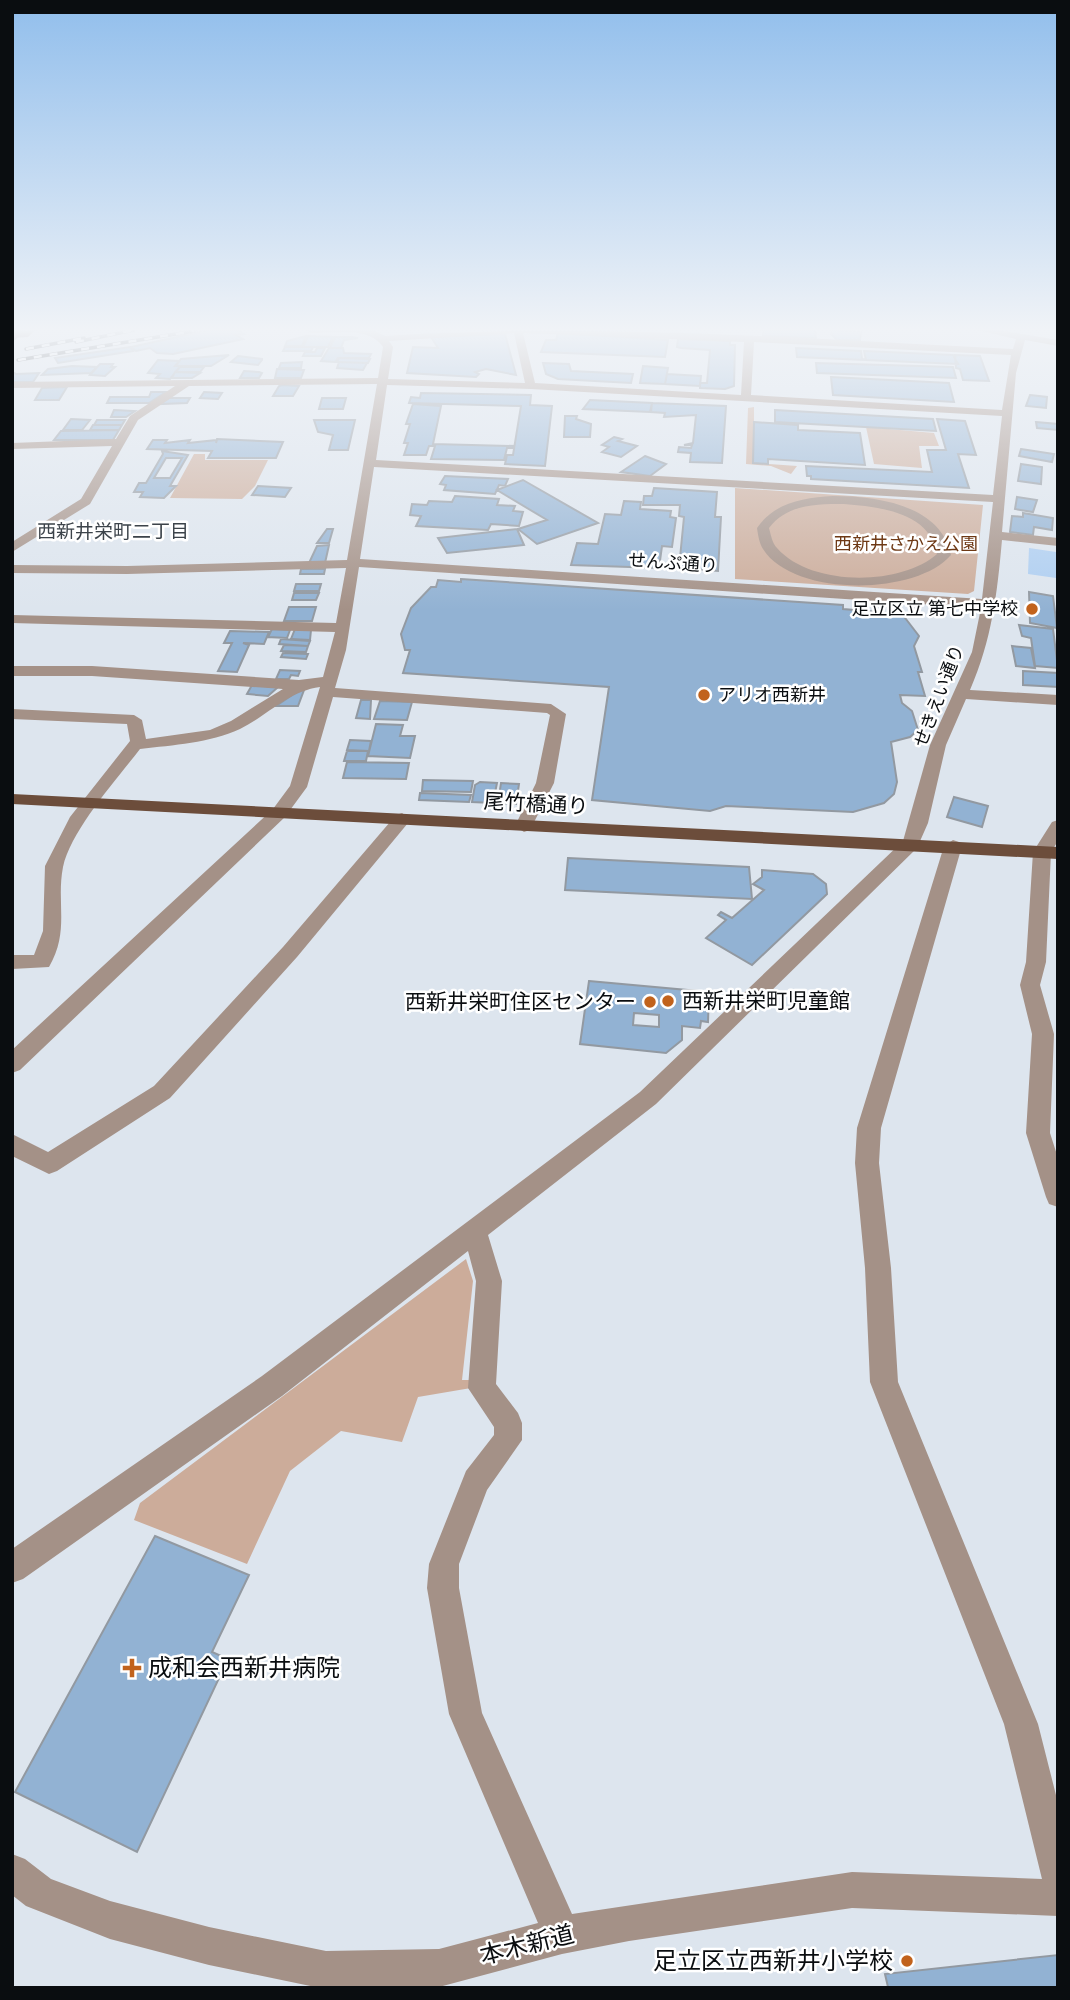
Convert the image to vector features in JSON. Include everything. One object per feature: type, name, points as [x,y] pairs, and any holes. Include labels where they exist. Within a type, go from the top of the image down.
[{"type":"main road","name":"尾竹橋通り","points":[[12,799],[1050,853]]},
{"type":"street","points":[[12,548],[86,501],[131,423]]},
{"type":"street","points":[[12,1064],[279,813],[298,787],[331,687],[344,628],[375,423]]},
{"type":"street","name":"せきえい通り","points":[[911,844],[919,823],[938,745],[979,652],[989,604],[1005,423]]},
{"type":"street","points":[[12,446],[119,442]]},
{"type":"street","points":[[369,463],[997,499]]},
{"type":"street","points":[[827,500],[861,502],[894,509],[921,520],[940,535],[944,555],[928,571],[913,577],[872,583],[850,581],[827,578],[789,564],[776,555],[763,536],[767,521],[785,509],[827,500]]},
{"type":"street","points":[[12,532],[39,532]]},
{"type":"street","points":[[995,535],[1058,542]]},
{"type":"street","name":"せんぷ通り","points":[[12,569],[105,570],[354,564],[989,604]]},
{"type":"street","points":[[12,619],[344,628]]},
{"type":"street","points":[[12,671],[92,671],[331,687],[551,709],[558,714],[545,783],[524,826]]},
{"type":"street","points":[[136,745],[214,734],[237,724],[299,685]]},
{"type":"street","points":[[961,694],[1058,700]]},
{"type":"street","points":[[12,714],[134,720],[138,741],[76,821],[54,866],[54,930],[41,962],[12,962]]},
{"type":"street","points":[[12,1144],[49,1164],[162,1091],[290,952],[402,820]]},
{"type":"street","points":[[1058,826],[1050,853],[1036,962],[1030,985],[1043,1034],[1038,1133],[1058,1197]]},
{"type":"street","points":[[12,1568],[272,1386],[648,1098],[911,844]]},
{"type":"street","points":[[953,846],[869,1128],[867,1163],[878,1268],[884,1382],[1021,1724],[1058,1875]]},
{"type":"street","points":[[474,1230],[489,1281],[482,1388],[508,1423],[508,1440],[475,1481],[444,1564],[443,1588],[466,1714],[562,1935]]},
{"type":"street","name":"本木新道","points":[[12,1872],[39,1893],[110,1920],[326,1979],[439,1968],[562,1935],[629,1922],[852,1890],[1058,1898]]},
{"type":"green space","points":[[747,423],[754,423],[754,463],[797,466],[791,474],[771,466],[746,464]]},
{"type":"green space","points":[[866,427],[934,433],[939,446],[919,446],[922,468],[874,464]]},
{"type":"green space","points":[[194,454],[205,454],[205,460],[268,460],[255,486],[242,499],[170,498]]},
{"type":"green space","name":"西新井さかえ公園","points":[[735,488],[983,505],[974,591],[968,594],[735,579]]},
{"type":"green space","points":[[466,1259],[473,1281],[462,1380],[473,1380],[471,1388],[418,1397],[402,1442],[341,1431],[290,1471],[247,1564],[134,1520],[140,1503]]},
{"type":"water","points":[[1029,548],[1056,552],[1056,578],[1028,574]]},
{"type":"building","points":[[68,423],[87,423],[82,430],[63,430]]},
{"type":"building","points":[[95,423],[123,423],[122,425]]},
{"type":"building","points":[[315,423],[354,423],[348,450],[329,450],[333,435],[318,432]]},
{"type":"building","points":[[437,423],[433,444],[514,446],[507,448],[504,460],[431,459],[435,446],[429,446],[426,455],[404,455],[408,443],[404,443],[410,424],[406,424]]},
{"type":"building","points":[[518,423],[550,423],[545,466],[505,464],[507,455],[513,455]]},
{"type":"building","points":[[565,423],[591,424],[590,437],[564,437]]},
{"type":"building","points":[[695,423],[725,423],[722,463],[690,462],[691,453],[678,452],[679,447],[691,448],[692,445],[684,445],[693,443]]},
{"type":"building","points":[[754,423],[774,423],[798,425],[798,430],[860,433],[865,465],[768,459],[768,464],[753,463]]},
{"type":"building","points":[[799,423],[934,423],[936,431]]},
{"type":"building","points":[[938,423],[966,423],[976,455],[958,454],[969,488],[811,479],[811,476],[807,476],[806,466],[932,472],[927,450],[946,450]]},
{"type":"building","points":[[1036,423],[1058,424],[1058,430],[1037,428]]},
{"type":"building","points":[[93,425],[122,425],[119,430],[90,430]]},
{"type":"building","points":[[119,430],[113,440],[54,440],[61,431]]},
{"type":"building","points":[[614,437],[622,439],[618,441],[637,446],[621,457],[602,452],[609,447],[602,445]]},
{"type":"building","points":[[153,440],[167,440],[165,443],[190,440],[188,443],[217,440],[283,442],[276,458],[208,458],[212,451],[147,449]]},
{"type":"building","points":[[1021,449],[1054,454],[1052,462],[1019,456]]},
{"type":"building","points":[[162,451],[188,455],[170,486],[176,486],[164,498],[140,497],[143,492],[134,492],[139,483],[146,483],[163,454]],"holes":[[[166,458],[182,458],[170,478],[154,478]]]},
{"type":"building","points":[[645,456],[666,464],[650,476],[621,472]]},
{"type":"building","points":[[1021,464],[1042,467],[1041,484],[1018,481]]},
{"type":"building","points":[[445,476],[508,479],[505,486],[499,485],[495,494],[444,490],[446,485],[440,484]]},
{"type":"building","points":[[523,480],[598,523],[537,544],[518,529],[547,520],[497,490]]},
{"type":"building","points":[[258,486],[291,488],[285,497],[252,495]]},
{"type":"building","points":[[654,488],[717,492],[715,517],[721,517],[718,571],[679,568],[684,517],[679,516],[680,505],[643,505],[644,496],[652,496]]},
{"type":"building","points":[[455,496],[499,499],[497,505],[515,506],[513,511],[523,512],[519,526],[491,524],[488,530],[416,526],[421,516],[410,515],[412,504],[427,505],[429,501],[452,502]]},
{"type":"building","points":[[1017,497],[1037,500],[1033,512],[1015,509]]},
{"type":"building","points":[[624,501],[641,502],[640,509],[671,511],[670,517],[676,518],[672,547],[662,546],[659,568],[571,565],[577,543],[598,544],[605,514],[621,515]]},
{"type":"building","points":[[1023,513],[1053,518],[1052,530],[1034,527],[1033,535],[1010,532],[1012,516],[1023,517]]},
{"type":"building","points":[[327,529],[333,529],[329,543],[317,543]]},
{"type":"building","points":[[517,529],[524,545],[447,553],[438,538]]},
{"type":"building","points":[[329,545],[325,563],[309,563],[317,546]]},
{"type":"building","points":[[301,569],[325,569],[324,574],[300,574]]},
{"type":"building","name":"アリオ西新井","points":[[461,579],[843,605],[843,609],[902,614],[919,636],[914,646],[922,672],[918,672],[925,696],[900,695],[902,703],[912,711],[918,730],[910,737],[891,742],[897,782],[894,794],[884,803],[853,812],[726,806],[710,811],[592,800],[609,687],[403,673],[410,650],[405,650],[401,634],[411,608],[431,587],[436,587],[438,580],[461,582]]},
{"type":"building","points":[[296,584],[321,584],[319,591],[294,591]]},
{"type":"building","points":[[1029,592],[1053,596],[1057,628],[1030,623]]},
{"type":"building","points":[[294,593],[319,593],[316,600],[292,600]]},
{"type":"building","points":[[289,607],[316,607],[312,621],[284,621]]},
{"type":"building","points":[[1019,625],[1053,629],[1058,668],[1035,666],[1031,638],[1022,636]]},
{"type":"building","points":[[272,629],[290,630],[287,638],[268,637]]},
{"type":"building","points":[[295,629],[311,630],[310,640],[291,639]]},
{"type":"building","points":[[230,631],[269,632],[264,644],[243,643],[249,645],[237,672],[218,671],[232,643],[224,643]]},
{"type":"building","points":[[281,639],[310,641],[308,646],[279,644]]},
{"type":"building","points":[[284,645],[308,646],[306,652],[281,651]]},
{"type":"building","points":[[1012,646],[1031,648],[1035,668],[1016,666]]},
{"type":"building","points":[[283,653],[308,654],[306,659],[281,657]]},
{"type":"building","points":[[280,670],[300,671],[298,676],[291,675],[289,679],[276,679]]},
{"type":"building","points":[[1023,671],[1058,673],[1058,687],[1023,685]]},
{"type":"building","points":[[252,685],[278,687],[268,696],[247,694]]},
{"type":"building","points":[[301,689],[304,690],[298,706],[276,706]]},
{"type":"building","points":[[361,700],[371,700],[370,719],[356,718]]},
{"type":"building","points":[[380,701],[412,702],[407,720],[374,719]]},
{"type":"building","points":[[376,724],[403,725],[400,736],[415,736],[410,758],[368,756]]},
{"type":"building","points":[[350,740],[371,741],[369,751],[347,750]]},
{"type":"building","points":[[347,751],[368,751],[366,761],[344,761]]},
{"type":"building","points":[[347,762],[409,763],[406,779],[343,778]]},
{"type":"building","points":[[423,780],[473,781],[471,792],[422,791]]},
{"type":"building","points":[[480,782],[497,783],[493,803],[472,802],[475,785]]},
{"type":"building","points":[[501,783],[519,784],[516,804],[498,803]]},
{"type":"building","points":[[420,793],[471,795],[469,802],[419,800]]},
{"type":"building","points":[[954,797],[988,806],[982,827],[947,817]]},
{"type":"building","points":[[568,858],[749,867],[752,899],[565,890]]},
{"type":"building","points":[[762,870],[813,874],[826,884],[827,894],[752,965],[706,938],[726,920],[718,915],[721,912],[732,918],[764,890],[753,884],[762,877]]},
{"type":"building","points":[[589,981],[709,992],[708,1022],[701,1021],[700,1028],[682,1026],[682,1040],[666,1053],[580,1044]],"holes":[[[634,1013],[659,1015],[659,1027],[633,1025]]]},
{"type":"building","points":[[155,1536],[249,1575],[212,1652],[228,1659],[137,1852],[15,1792]]},
{"type":"building","points":[[1058,1955],[1058,1988],[885,1988],[888,1987],[885,1974]]},
{"type":"place","name":"足立区立 第七中学校","points":[[1032,609]]},
{"type":"place","name":"アリオ西新井","points":[[704,695]]},
{"type":"place","name":"西新井栄町児童館","points":[[668,1001]]},
{"type":"place","name":"西新井栄町住区センター","points":[[650,1002]]},
{"type":"place","name":"成和会西新井病院","points":[[132,1668]]},
{"type":"place","name":"足立区立西新井小学校","points":[[907,1961]]},
{"type":"district","name":"西新井栄町二丁目","points":[[113,531]]}]
